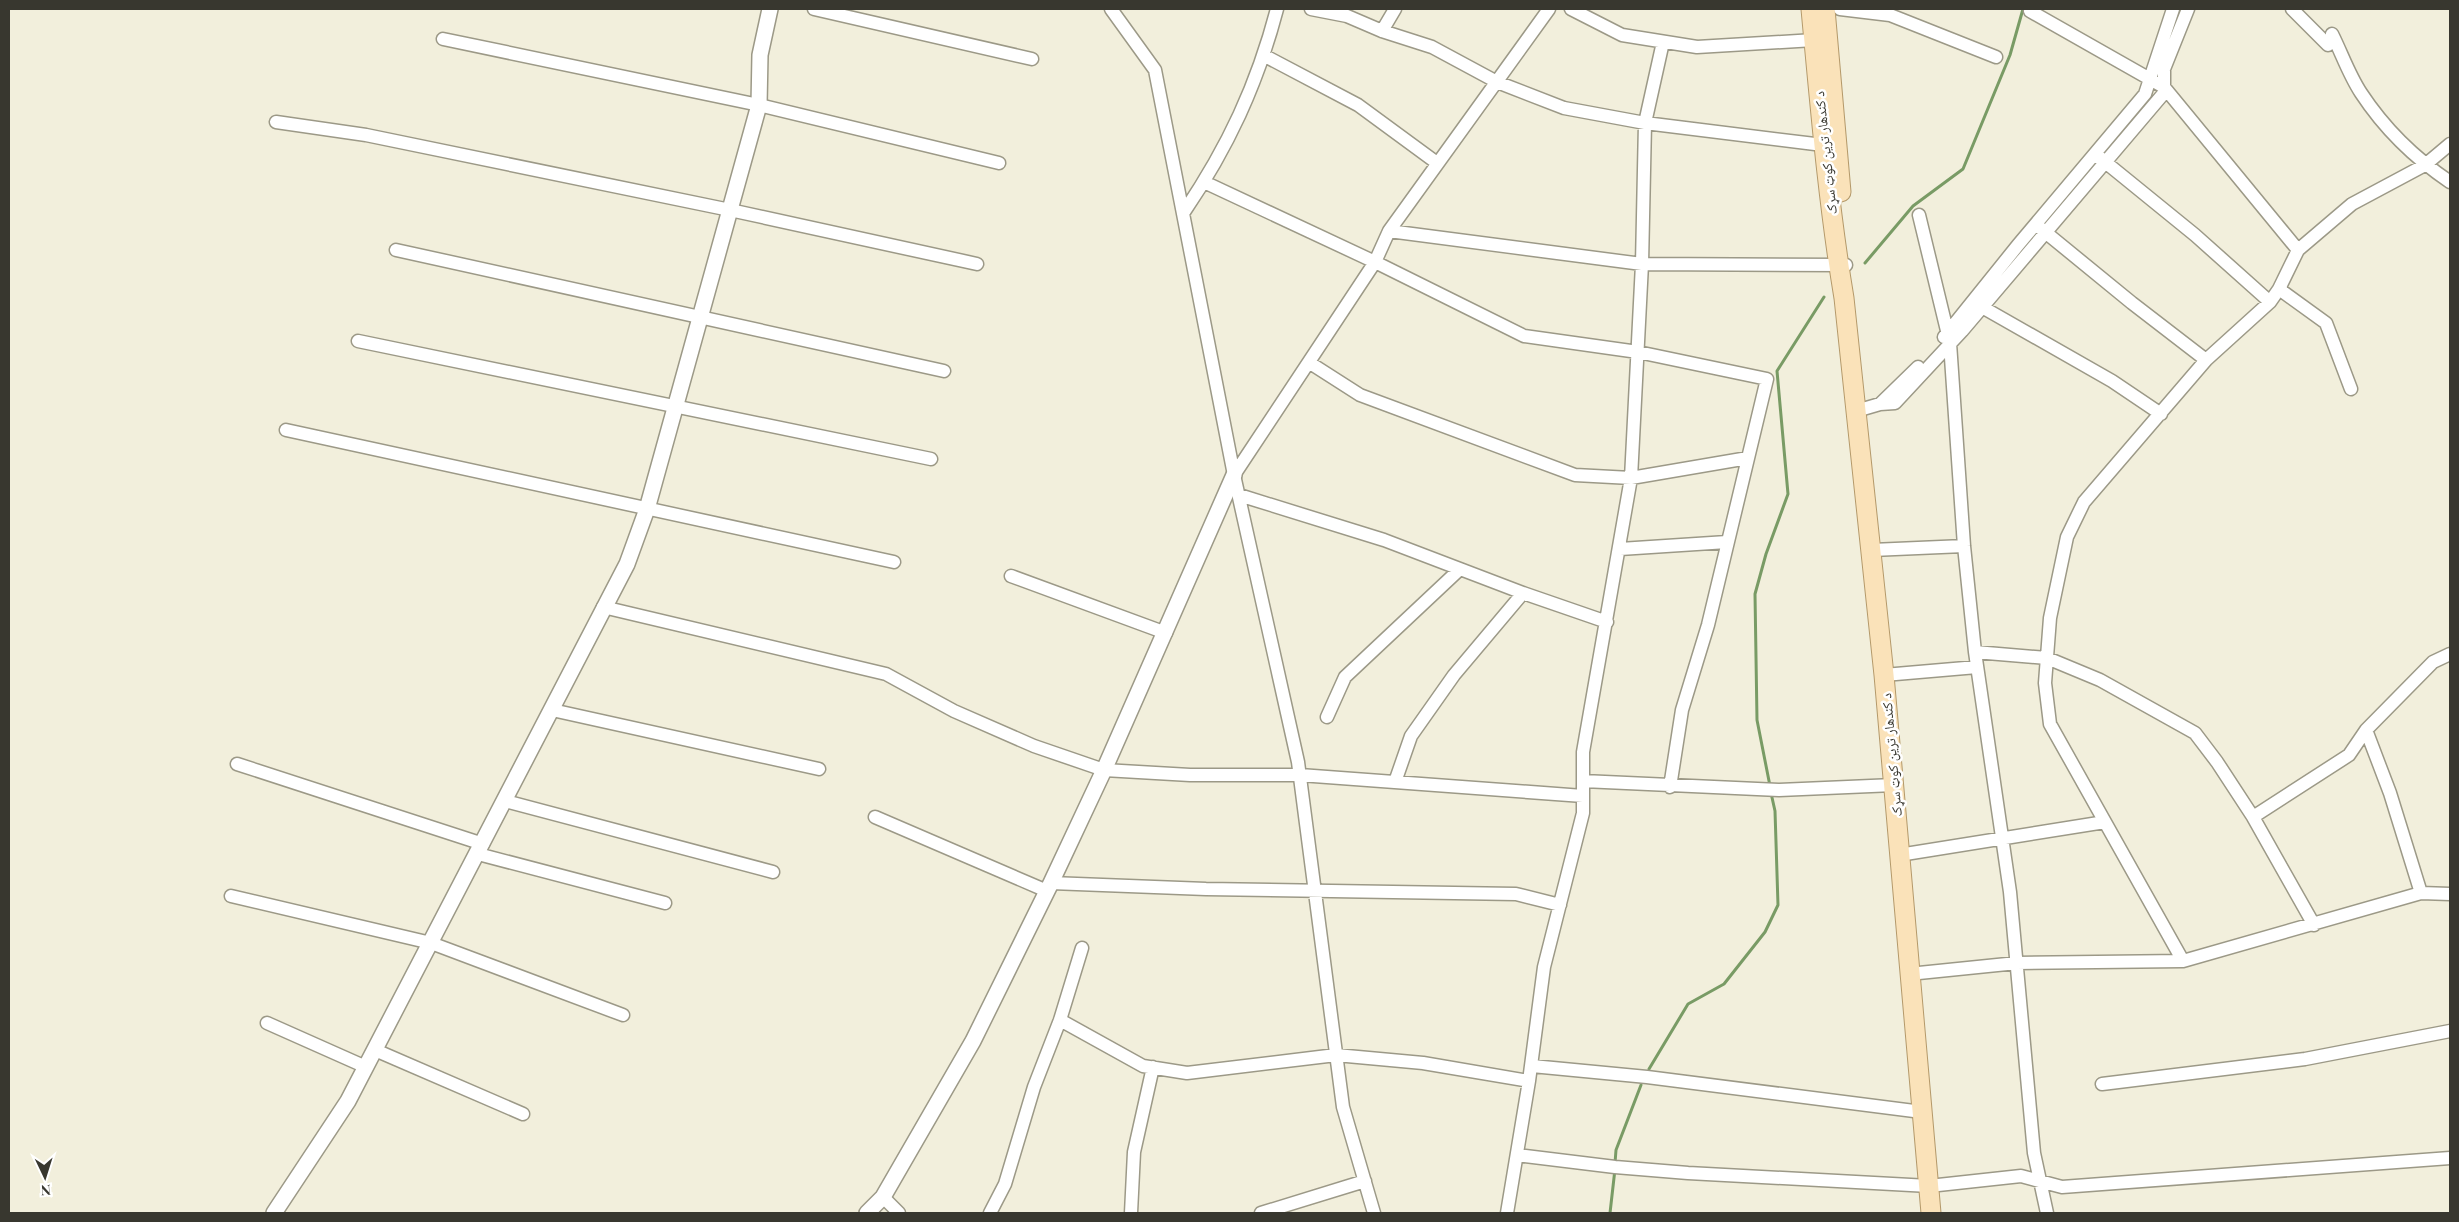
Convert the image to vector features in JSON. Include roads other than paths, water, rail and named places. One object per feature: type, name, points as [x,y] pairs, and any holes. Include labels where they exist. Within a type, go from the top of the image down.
[{"type":"main road","name":"د کندهار ترين کوټ سړک","points":[[1811,9],[1823,145],[1842,265]]},
{"type":"main road","name":"د کندهار ترين کوټ سړک","points":[[1825,9],[1844,298],[1884,674],[1931,1213]]},
{"type":"street","points":[[274,1213],[348,1100],[366,1067],[481,849],[603,607],[627,564],[647,508],[759,105],[760,55],[770,9]]},
{"type":"street","points":[[814,9],[1032,59]]},
{"type":"street","points":[[1112,9],[1155,70],[1234,475],[1240,495],[1300,775],[1343,1107],[1374,1213]]},
{"type":"street","points":[[1184,212],[1204,182],[1241,114],[1264,56],[1277,9]]},
{"type":"street","points":[[1311,9],[1348,12],[1382,31],[1432,47],[1497,82],[1564,108],[1645,124],[1823,145]]},
{"type":"street","points":[[1382,31],[1395,9]]},
{"type":"street","points":[[868,1213],[883,1197],[974,1041],[1104,770],[1234,475],[1310,363],[1375,262],[1389,231],[1549,9]]},
{"type":"street","points":[[1571,9],[1622,35],[1697,47],[1814,40]]},
{"type":"street","points":[[1840,9],[1891,12],[1996,57]]},
{"type":"street","points":[[1856,411],[1880,404],[1982,307],[2095,154],[2145,94],[2173,9]]},
{"type":"street","points":[[1949,338],[2041,228],[2106,162],[2164,93],[2164,69],[2188,9]]},
{"type":"street","points":[[2292,9],[2330,40],[2361,93],[2394,134],[2425,165],[2450,182]]},
{"type":"street","points":[[2030,11],[2164,87],[2298,250]]},
{"type":"street","points":[[443,38],[759,105],[999,163]]},
{"type":"street","points":[[1507,1213],[1532,1066],[1544,967],[1583,813],[1583,752],[1631,478],[1642,264],[1645,124],[1663,42]]},
{"type":"street","points":[[1264,56],[1358,105],[1437,164]]},
{"type":"street","points":[[276,122],[366,136],[730,210],[977,264]]},
{"type":"street","points":[[2182,961],[2050,724],[2045,683],[2050,618],[2067,537],[2084,502],[2206,360],[2270,302],[2279,289],[2298,250],[2352,204],[2425,165],[2450,144]]},
{"type":"street","points":[[2095,154],[2195,235],[2270,302]]},
{"type":"street","points":[[1204,182],[1375,262],[1524,336],[1638,352],[1767,379],[1708,625],[1682,710],[1670,787]]},
{"type":"street","points":[[1919,215],[1949,338],[1964,546],[1977,667],[2010,892],[2039,1180],[2046,1213]]},
{"type":"street","points":[[2041,228],[2132,303],[2206,360]]},
{"type":"street","points":[[1389,231],[1642,264],[1842,265]]},
{"type":"street","points":[[396,250],[944,371]]},
{"type":"street","points":[[2279,289],[2326,323],[2351,389]]},
{"type":"street","points":[[1982,307],[2112,381],[2161,414]]},
{"type":"street","points":[[358,341],[931,459]]},
{"type":"street","points":[[1310,363],[1360,395],[1575,475],[1631,478],[1748,458]]},
{"type":"street","points":[[286,430],[894,562]]},
{"type":"street","points":[[1240,495],[1384,540],[1523,593],[1607,622]]},
{"type":"street","points":[[1620,549],[1727,542]]},
{"type":"street","points":[[1872,550],[1964,546]]},
{"type":"street","points":[[1326,716],[1346,677],[1460,569]]},
{"type":"street","points":[[1011,576],[1166,633]]},
{"type":"street","points":[[1395,782],[1411,736],[1454,675],[1523,593]]},
{"type":"street","points":[[603,607],[886,674],[963,715],[1034,746],[1104,770],[1190,775],[1300,775],[1583,796]]},
{"type":"street","points":[[1976,652],[2047,658],[2100,680],[2195,733],[2218,762],[2253,817],[2314,924]]},
{"type":"street","points":[[2253,817],[2348,755],[2366,730],[2433,662],[2450,654]]},
{"type":"street","points":[[1884,674],[1977,667]]},
{"type":"street","points":[[552,710],[819,769]]},
{"type":"street","points":[[2366,730],[2390,793],[2421,893]]},
{"type":"street","points":[[237,764],[481,849],[665,903]]},
{"type":"street","points":[[1583,781],[1670,787],[1779,790],[1894,785]]},
{"type":"street","points":[[505,801],[773,872]]},
{"type":"street","points":[[875,817],[1049,887],[1516,894],[1560,905]]},
{"type":"street","points":[[1899,855],[2105,822]]},
{"type":"street","points":[[1909,974],[2017,963],[2182,961],[2421,893],[2450,894]]},
{"type":"street","points":[[231,896],[431,943],[623,1015]]},
{"type":"street","points":[[990,1213],[1005,1184],[1034,1087],[1060,1020],[1082,948]]},
{"type":"street","points":[[1060,1020],[1143,1066],[1187,1073],[1336,1055],[1423,1063],[1529,1081]]},
{"type":"street","points":[[266,1023],[366,1067]]},
{"type":"street","points":[[2102,1084],[2305,1059],[2450,1031]]},
{"type":"street","points":[[375,1050],[522,1114]]},
{"type":"street","points":[[1532,1066],[1646,1077],[1922,1112]]},
{"type":"street","points":[[1131,1213],[1134,1152],[1153,1068]]},
{"type":"street","points":[[1517,1155],[1633,1169],[1929,1186],[2021,1176],[2062,1187],[2450,1158]]},
{"type":"street","points":[[1261,1213],[1365,1181]]},
{"type":"street","points":[[883,1197],[899,1213]]},
{"type":"waterway","points":[[1865,263],[1913,206],[1963,169],[2010,55],[2023,9]]},
{"type":"waterway","points":[[1770,786],[1757,720],[1755,594],[1766,554],[1788,494],[1777,371],[1824,297]]},
{"type":"waterway","points":[[1649,1069],[1688,1004],[1724,984],[1765,932],[1778,905],[1775,811],[1771,793]]},
{"type":"waterway","points":[[1615,1163],[1616,1150],[1641,1085]]},
{"type":"waterway","points":[[1610,1213],[1615,1169]]}]
